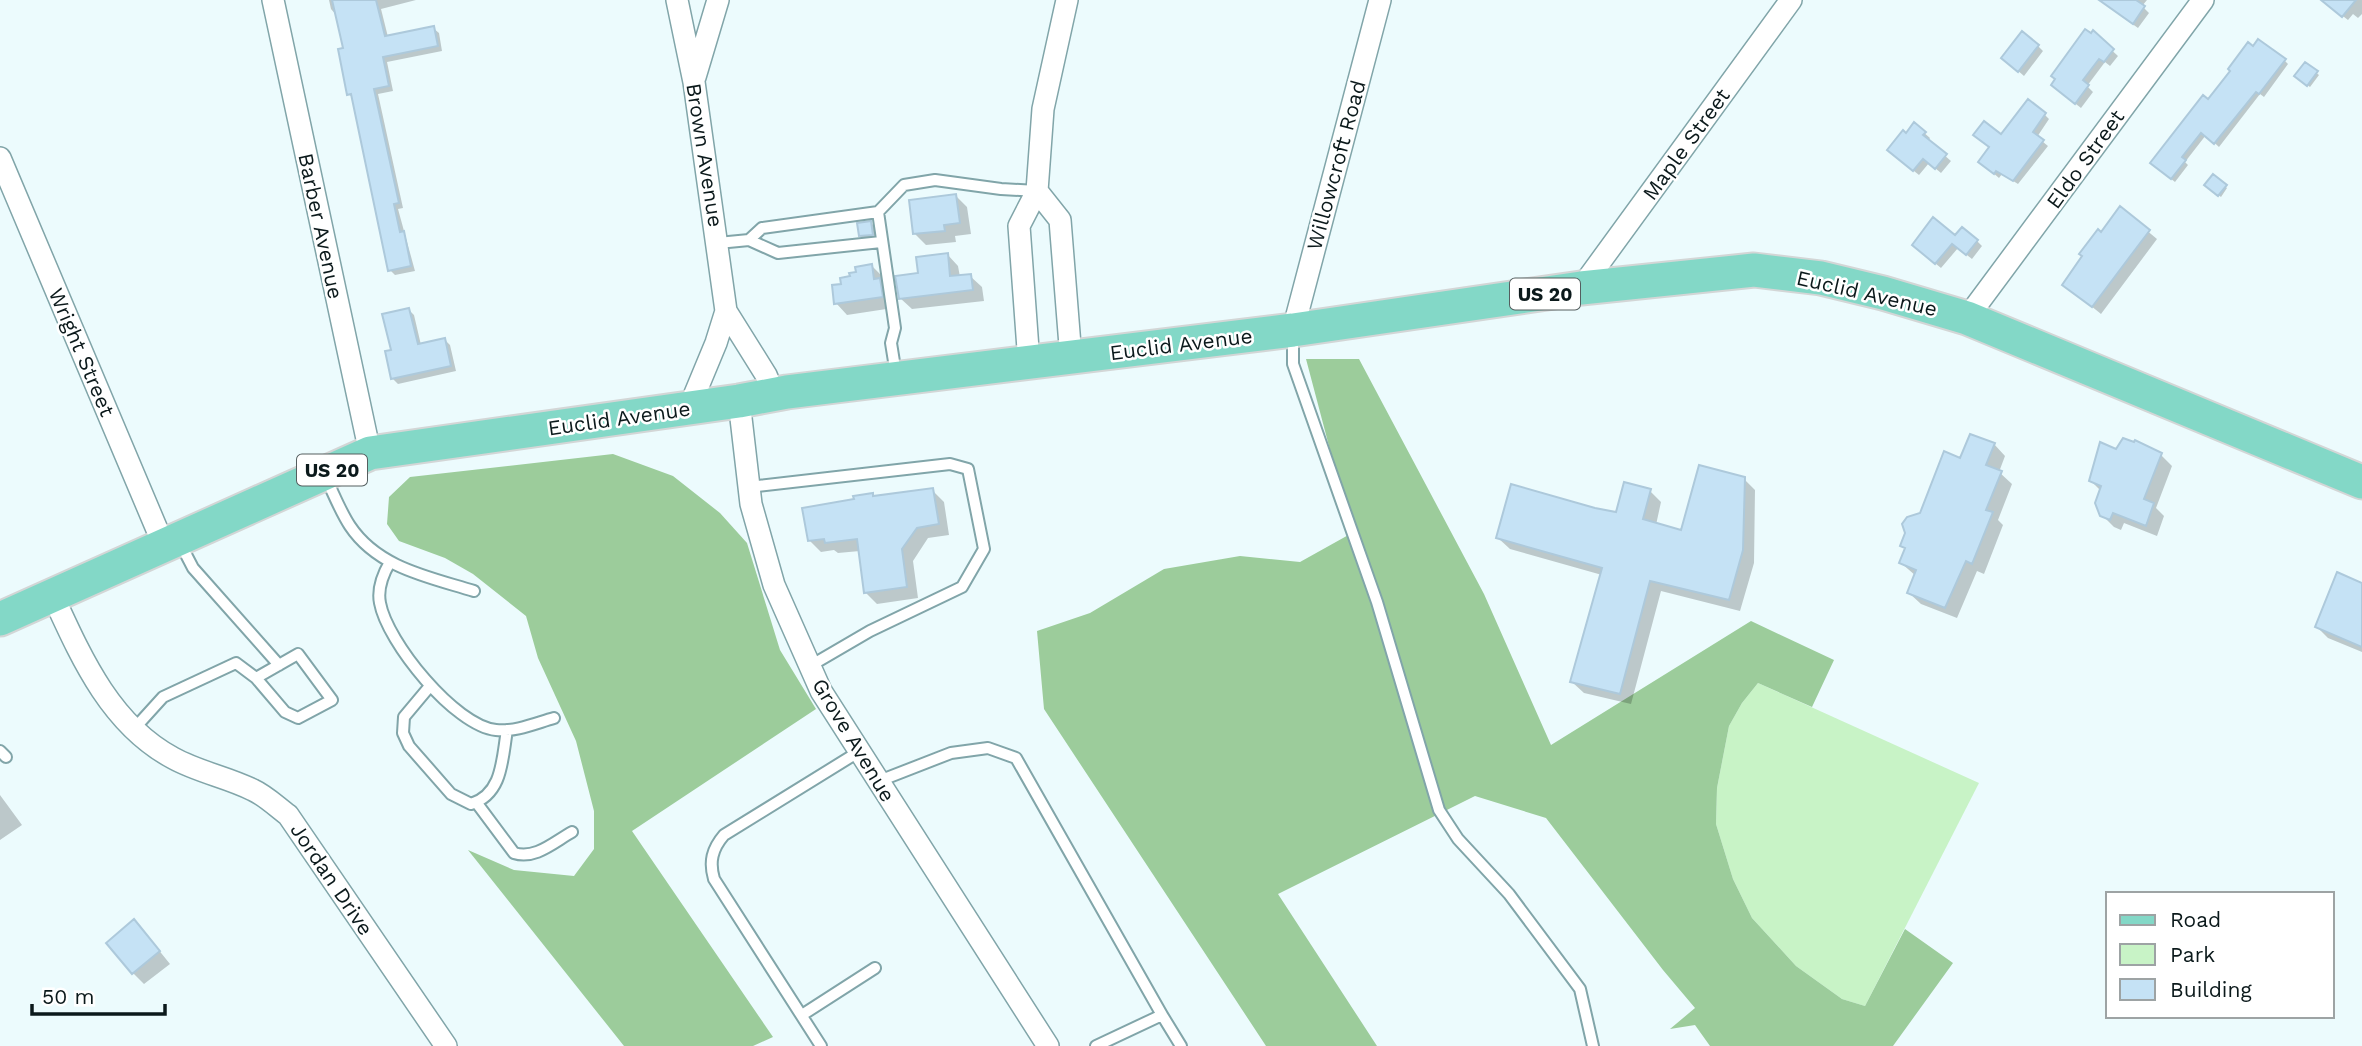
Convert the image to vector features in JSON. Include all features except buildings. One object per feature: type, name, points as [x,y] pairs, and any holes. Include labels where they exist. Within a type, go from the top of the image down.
[{"type":"main road","name":"Euclid Avenue","points":[[0,619],[370,453],[774,394],[1293,330],[1581,288],[1754,270],[1821,278],[1967,318],[2362,482]]},
{"type":"street","name":"Barber Avenue","points":[[273,0],[370,453]]},
{"type":"street","name":"Brown Avenue","points":[[677,0],[694,82],[726,312],[689,408]]},
{"type":"street","points":[[694,82],[718,0]]},
{"type":"street","points":[[1028,363],[1019,226],[1037,191],[1043,108],[1067,0]]},
{"type":"street","name":"Willowcroft Road","points":[[1293,330],[1380,0]]},
{"type":"street","name":"Maple Street","points":[[1581,288],[1791,0]]},
{"type":"street","name":"Eldo Street","points":[[1967,318],[2203,0]]},
{"type":"street","name":"Wright Street","points":[[0,158],[171,543]]},
{"type":"street","points":[[1037,191],[1060,220],[1071,358]]},
{"type":"street","name":"Brown Avenue","points":[[726,312],[766,376],[774,394]]},
{"type":"street","name":"Grove Avenue","points":[[739,401],[751,504],[774,585],[821,691],[1048,1046]]},
{"type":"street","name":"Jordan Drive","points":[[54,596],[88,668],[121,718],[171,757],[202,772],[255,790],[288,815],[446,1046]]},
{"type":"lane","points":[[749,240],[762,228],[878,212],[904,185],[935,180],[1037,191]]},
{"type":"lane","points":[[878,212],[895,328],[891,343],[897,380]]},
{"type":"lane","points":[[718,243],[749,240],[778,253],[881,242]]},
{"type":"lane","points":[[1293,330],[1293,364],[1377,603],[1439,810],[1458,839],[1509,894],[1580,989],[1593,1046]]},
{"type":"lane","points":[[749,487],[950,464],[968,469],[984,549],[962,587],[870,631],[810,666]]},
{"type":"lane","points":[[324,474],[351,527],[381,558],[409,571],[474,592]]},
{"type":"lane","points":[[171,543],[279,665]]},
{"type":"lane","points":[[390,562],[382,576],[379,602],[390,629],[436,694],[472,721],[494,730],[507,730],[554,718]]},
{"type":"lane","points":[[134,729],[163,697],[236,663],[256,678],[285,712],[298,718],[332,700],[298,654],[256,678]]},
{"type":"lane","points":[[430,686],[404,717],[403,733],[409,746],[451,794],[471,804],[483,800],[495,787],[507,730]]},
{"type":"lane","points":[[879,781],[951,753],[988,748],[1016,758],[1181,1046]]},
{"type":"lane","points":[[821,1046],[714,879],[710,865],[712,855],[724,835],[860,751]]},
{"type":"lane","points":[[476,802],[514,853],[522,856],[531,856],[572,832]]},
{"type":"lane","points":[[802,1015],[875,968]]},
{"type":"lane","points":[[1096,1046],[1162,1015]]},
{"type":"green space","points":[[1306,359],[1359,359],[1484,594],[1551,745],[1751,621],[1834,660],[1812,707],[1758,683],[1742,703],[1729,726],[1717,788],[1716,824],[1733,879],[1752,918],[1796,966],[1842,999],[1865,1006],[1905,929],[1953,963],[1893,1046],[1710,1046],[1695,1025],[1670,1029],[1695,1008],[1546,818],[1475,796],[1278,894],[1377,1046],[1266,1046],[1044,709],[1037,631],[1090,613],[1164,569],[1240,556],[1300,562],[1352,533]]},
{"type":"green space","points":[[613,454],[673,476],[720,513],[747,543],[780,650],[816,709],[632,831],[773,1037],[753,1046],[624,1046],[468,850],[514,870],[574,876],[594,849],[594,811],[576,741],[538,658],[526,616],[473,574],[445,558],[399,541],[387,524],[389,497],[410,477]]},
{"type":"green space","points":[[1758,683],[1979,783],[1865,1006],[1842,999],[1796,966],[1752,918],[1733,879],[1716,824],[1717,788],[1729,726]]}]
